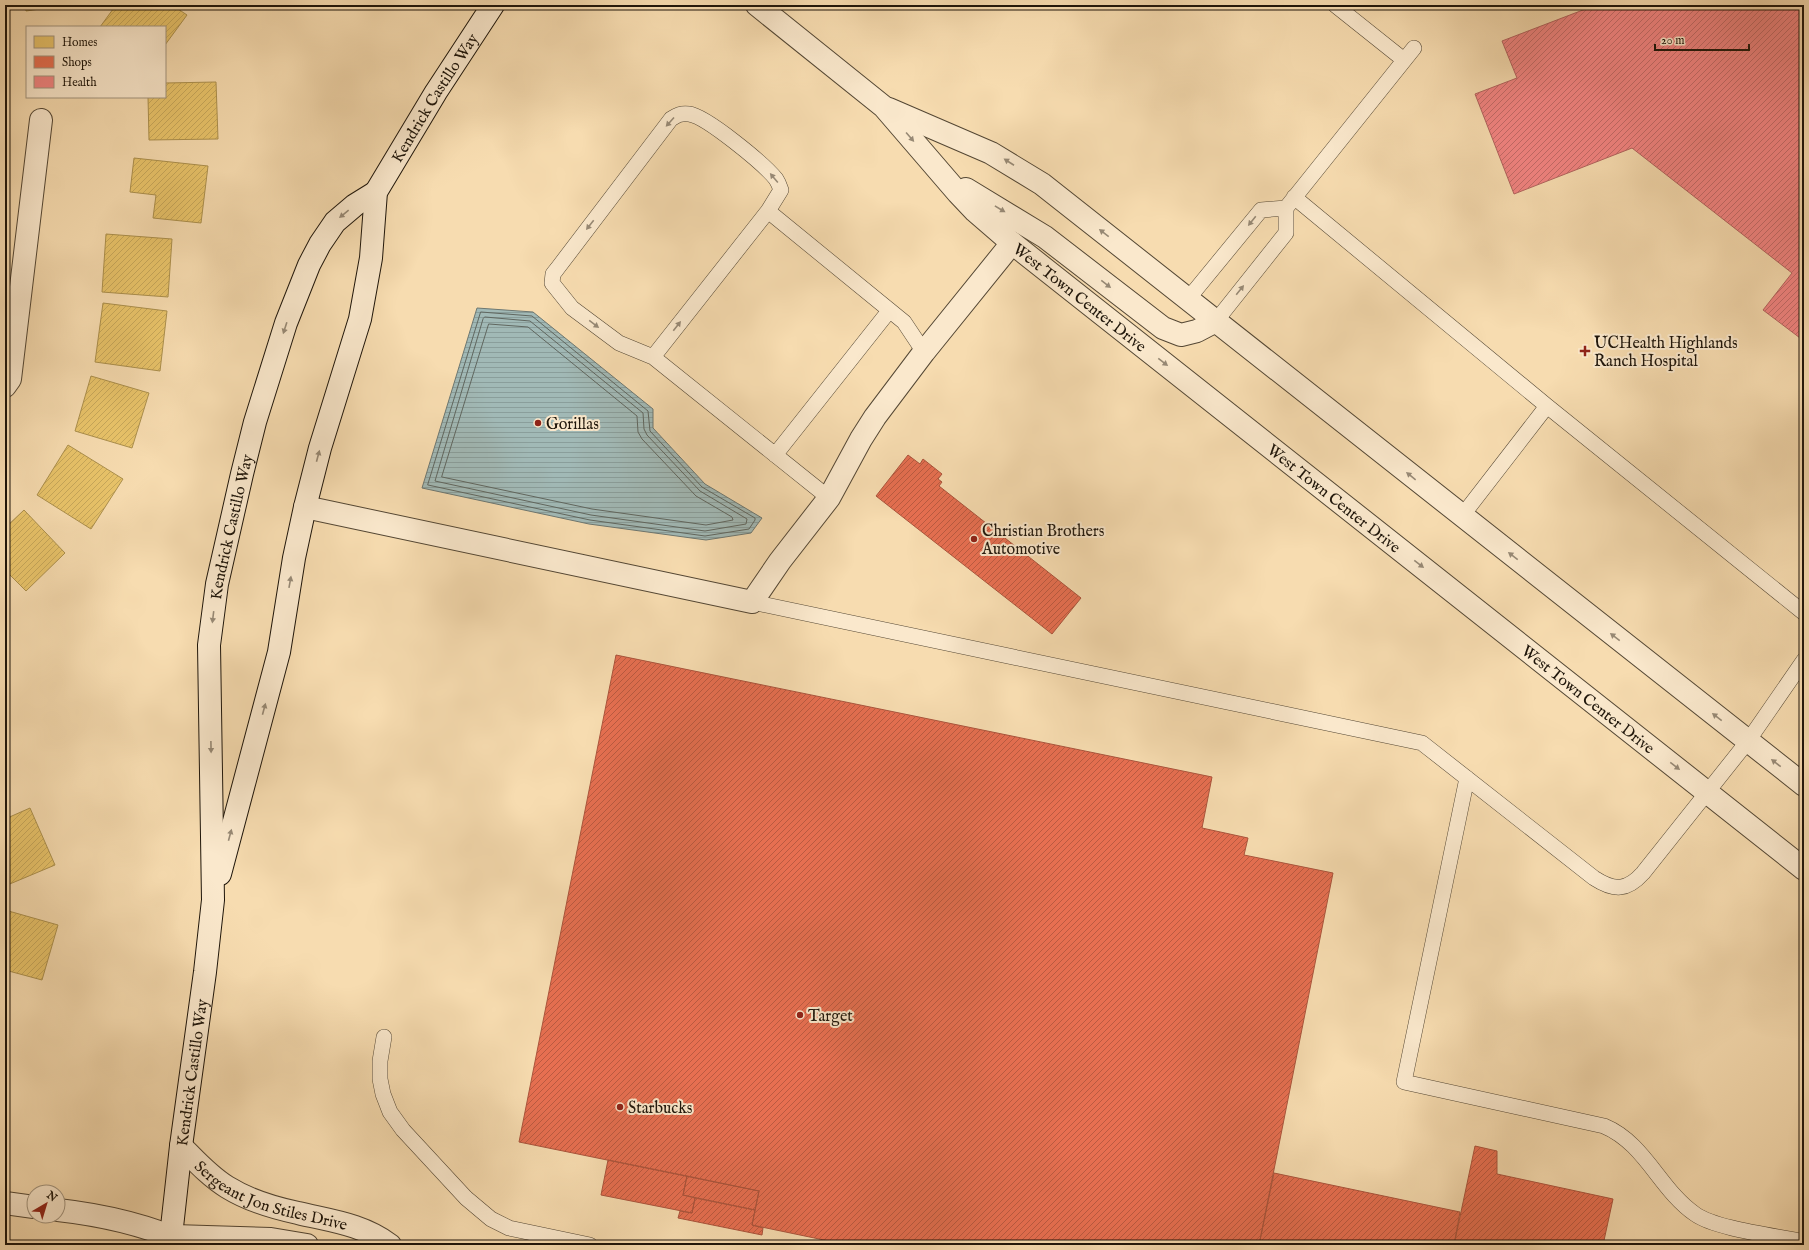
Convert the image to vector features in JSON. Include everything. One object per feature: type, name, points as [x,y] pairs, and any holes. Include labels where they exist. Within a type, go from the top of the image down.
[{"type":"street","name":"Kendrick Castillo Way","points":[[171,1241],[181,1146],[205,972],[213,900],[209,645],[218,584],[242,474],[276,355],[309,265],[320,244],[335,222],[356,205],[376,192],[436,92],[493,5]]},
{"type":"street","name":"West Town Center Drive","points":[[757,5],[884,107],[975,211],[1012,243],[1804,869]]},
{"type":"street","name":"West Town Center Drive","points":[[884,107],[1002,158],[1042,184],[1804,785]]},
{"type":"street","points":[[5,386],[10,379],[41,120]]},
{"type":"street","points":[[942,174],[1045,237],[1163,328],[1181,335],[1198,331],[1216,321]]},
{"type":"street","name":"Kendrick Castillo Way","points":[[213,900],[279,652],[294,558],[305,507],[320,448],[360,319],[371,258],[376,192]]},
{"type":"street","points":[[305,507],[752,602],[780,561],[829,498],[872,422],[924,352],[1012,243]]},
{"type":"street","name":"Sergeant Jon Stiles Drive","points":[[181,1146],[205,1170],[226,1186],[247,1197],[298,1213],[359,1227],[373,1233],[390,1245]]},
{"type":"street","points":[[5,1203],[26,1206]]},
{"type":"street","points":[[66,1211],[90,1214],[171,1241],[191,1245]]},
{"type":"street","points":[[171,1241],[271,1239],[307,1245]]},
{"type":"lane","points":[[1335,5],[1404,60]]},
{"type":"lane","points":[[1216,321],[1286,233],[1290,203],[1414,48]]},
{"type":"lane","points":[[653,357],[768,211],[781,190],[777,180],[749,154],[704,120],[690,114],[680,114],[671,119],[553,274],[552,283],[572,308],[618,343],[653,357],[829,498]]},
{"type":"lane","points":[[1188,299],[1261,210],[1290,203]]},
{"type":"lane","points":[[1290,203],[1547,406],[1804,613]]},
{"type":"lane","points":[[768,211],[904,322],[924,352]]},
{"type":"lane","points":[[775,455],[889,310]]},
{"type":"lane","points":[[1462,516],[1547,406]]},
{"type":"lane","points":[[752,602],[1422,743],[1594,878],[1606,885],[1618,888],[1630,885],[1640,878],[1748,741],[1804,660]]},
{"type":"lane","points":[[1467,778],[1404,1082],[1604,1126],[1615,1130],[1633,1145],[1678,1198],[1696,1214],[1720,1225],[1804,1242]]},
{"type":"lane","points":[[384,1037],[380,1061],[380,1079],[383,1094],[390,1112],[403,1130],[466,1198],[496,1222],[510,1228],[590,1245]]},
{"type":"water","points":[[477,308],[533,312],[653,409],[653,428],[705,484],[762,518],[751,533],[706,540],[589,524],[422,488]]},
{"type":"building: Homes","points":[[25,5],[69,5],[26,11]]},
{"type":"building: Homes","points":[[116,5],[172,5],[187,15],[166,44],[166,26],[101,26]]},
{"type":"building: Homes","points":[[216,82],[218,139],[149,140],[148,98],[166,98],[166,83]]},
{"type":"building: Homes","points":[[134,158],[208,166],[201,223],[153,218],[156,195],[130,192]]},
{"type":"building: Homes","points":[[106,234],[172,239],[168,297],[102,292]]},
{"type":"building: Homes","points":[[103,303],[167,311],[160,371],[95,362]]},
{"type":"building: Homes","points":[[91,376],[149,393],[132,448],[75,431]]},
{"type":"building: Homes","points":[[68,445],[123,479],[91,529],[37,495]]},
{"type":"building: Homes","points":[[24,510],[65,553],[26,591],[5,570],[5,528]]},
{"type":"building: Homes","points":[[30,808],[55,865],[5,886],[5,819]]},
{"type":"building: Homes","points":[[5,910],[58,925],[42,980],[5,970]]},
{"type":"building: Shops","points":[[908,455],[920,464],[923,459],[942,474],[938,479],[942,482],[939,486],[1081,598],[1052,634],[876,496]]},
{"type":"building: Shops","points":[[616,655],[1212,777],[1202,828],[1248,838],[1244,855],[1333,873],[1259,1245],[848,1245],[752,1225],[759,1191],[519,1142]]},
{"type":"building: Shops","points":[[1475,1146],[1497,1151],[1497,1174],[1613,1199],[1603,1245],[1454,1245]]},
{"type":"building: Shops","points":[[608,1160],[687,1176],[683,1195],[695,1198],[692,1213],[601,1195]]},
{"type":"building: Shops","points":[[1274,1173],[1460,1212],[1454,1245],[1259,1245]]},
{"type":"building: Shops","points":[[687,1176],[759,1191],[755,1210],[683,1195]]},
{"type":"building: Shops","points":[[695,1198],[755,1210],[752,1225],[763,1228],[762,1235],[678,1218],[680,1211],[692,1213]]},
{"type":"building: Health","points":[[1596,5],[1804,5],[1804,341],[1763,310],[1792,273],[1632,148],[1514,194],[1475,94],[1517,78],[1502,41]]},
{"type":"place","name":"UCHealth Highlands Ranch Hospital","points":[[1585,351]]},
{"type":"place","name":"Gorillas","points":[[538,423]]},
{"type":"place","name":"Christian Brothers Automotive","points":[[974,539]]},
{"type":"place","name":"Target","points":[[800,1015]]},
{"type":"place","name":"Starbucks","points":[[620,1107]]}]
